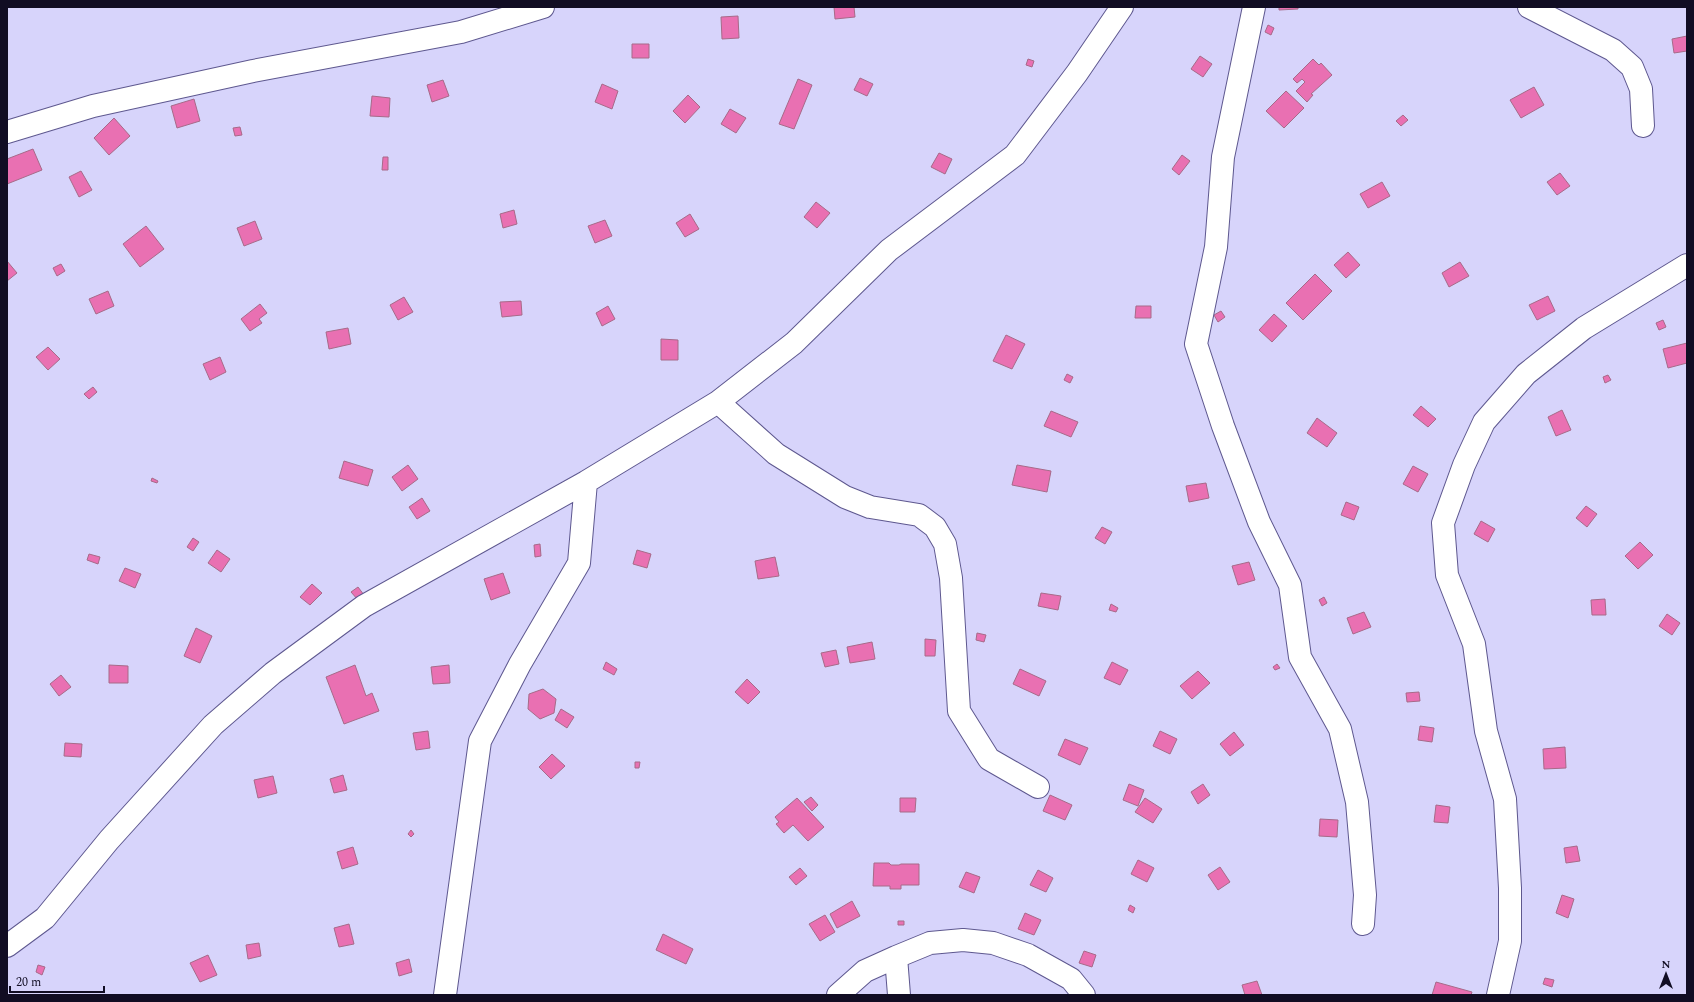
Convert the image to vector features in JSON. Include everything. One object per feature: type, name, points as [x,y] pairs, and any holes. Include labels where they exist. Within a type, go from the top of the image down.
[{"type":"street","points":[[7,132],[101,105],[253,71],[461,32],[543,7]]},
{"type":"street","points":[[7,946],[45,918],[109,840],[213,725],[273,673],[364,606],[586,482],[718,402],[794,343],[889,250],[1015,156],[1077,73],[1122,7]]},
{"type":"street","points":[[1254,7],[1223,157],[1216,247],[1196,344],[1223,426],[1259,522],[1290,585],[1300,657],[1340,729],[1357,802],[1365,895],[1363,924]]},
{"type":"street","points":[[1529,7],[1613,50],[1632,67],[1641,89],[1643,126]]},
{"type":"street","points":[[1498,995],[1510,941],[1510,888],[1504,799],[1486,731],[1474,644],[1447,575],[1443,524],[1464,465],[1484,422],[1526,374],[1584,328],[1687,266]]},
{"type":"street","points":[[718,402],[776,454],[844,497],[870,507],[919,515],[935,527],[945,544],[951,578],[959,711],[989,759],[1038,787]]},
{"type":"street","points":[[446,995],[480,741],[520,664],[579,563],[586,482]]},
{"type":"street","points":[[838,995],[866,971],[896,957],[930,943],[963,940],[993,943],[1028,955],[1071,979],[1084,995]]},
{"type":"street","points":[[896,957],[899,995]]},
{"type":"building","points":[[834,7],[854,7],[855,17],[835,19]]},
{"type":"building","points":[[1279,7],[1298,7],[1298,9],[1279,10]]},
{"type":"building","points":[[738,16],[739,38],[722,39],[721,17]]},
{"type":"building","points":[[1268,25],[1274,28],[1271,35],[1265,32]]},
{"type":"building","points":[[1687,36],[1687,51],[1674,53],[1672,39]]},
{"type":"building","points":[[632,44],[649,44],[649,58],[632,58]]},
{"type":"building","points":[[1200,56],[1212,64],[1203,77],[1191,69]]},
{"type":"building","points":[[1028,59],[1034,61],[1032,67],[1026,65]]},
{"type":"building","points":[[1313,59],[1319,65],[1321,63],[1332,75],[1311,94],[1313,95],[1307,102],[1296,91],[1305,82],[1302,79],[1297,83],[1293,79]]},
{"type":"building","points":[[860,78],[873,84],[867,96],[854,90]]},
{"type":"building","points":[[798,79],[812,85],[794,129],[779,124]]},
{"type":"building","points":[[443,80],[449,96],[432,102],[427,85]]},
{"type":"building","points":[[602,84],[618,91],[612,109],[595,102]]},
{"type":"building","points":[[1534,87],[1544,105],[1521,118],[1510,100]]},
{"type":"building","points":[[1286,91],[1304,108],[1284,128],[1266,111]]},
{"type":"building","points":[[688,95],[700,107],[685,123],[673,111]]},
{"type":"building","points":[[372,96],[390,98],[389,117],[370,116]]},
{"type":"building","points":[[194,99],[200,121],[177,128],[171,106]]},
{"type":"building","points":[[730,109],[746,118],[736,133],[721,124]]},
{"type":"building","points":[[1403,115],[1408,120],[1401,126],[1396,121]]},
{"type":"building","points":[[114,118],[130,136],[109,155],[94,138]]},
{"type":"building","points":[[240,127],[242,135],[235,136],[233,128]]},
{"type":"building","points":[[33,149],[42,170],[7,184],[7,159]]},
{"type":"building","points":[[939,153],[952,159],[945,174],[931,167]]},
{"type":"building","points":[[1182,155],[1190,161],[1179,175],[1172,169]]},
{"type":"building","points":[[383,157],[388,157],[388,170],[382,170]]},
{"type":"building","points":[[81,171],[92,190],[79,197],[69,177]]},
{"type":"building","points":[[1560,173],[1570,186],[1557,195],[1547,182]]},
{"type":"building","points":[[1382,182],[1390,196],[1368,208],[1360,194]]},
{"type":"building","points":[[816,202],[830,213],[817,228],[804,217]]},
{"type":"building","points":[[514,210],[517,224],[503,228],[500,214]]},
{"type":"building","points":[[690,214],[699,229],[685,237],[676,223]]},
{"type":"building","points":[[605,220],[612,236],[595,243],[588,226]]},
{"type":"building","points":[[255,221],[262,239],[244,246],[237,228]]},
{"type":"building","points":[[146,226],[164,249],[140,267],[123,244]]},
{"type":"building","points":[[1348,252],[1360,265],[1346,278],[1334,265]]},
{"type":"building","points":[[7,261],[17,273],[7,281]]},
{"type":"building","points":[[1460,262],[1469,276],[1449,287],[1442,273]]},
{"type":"building","points":[[61,264],[65,271],[57,276],[53,268]]},
{"type":"building","points":[[1315,274],[1332,291],[1303,320],[1286,303]]},
{"type":"building","points":[[108,291],[114,306],[96,314],[89,299]]},
{"type":"building","points":[[1548,296],[1555,311],[1537,320],[1529,305]]},
{"type":"building","points":[[404,297],[413,312],[398,320],[390,305]]},
{"type":"building","points":[[521,301],[522,315],[502,317],[500,302]]},
{"type":"building","points":[[260,304],[267,313],[259,319],[262,323],[250,331],[241,319]]},
{"type":"building","points":[[608,306],[615,319],[602,326],[596,313]]},
{"type":"building","points":[[1136,306],[1151,306],[1151,318],[1135,318]]},
{"type":"building","points":[[1221,311],[1225,317],[1218,322],[1214,315]]},
{"type":"building","points":[[1274,314],[1287,326],[1272,342],[1259,330]]},
{"type":"building","points":[[1663,320],[1666,327],[1659,330],[1656,323]]},
{"type":"building","points":[[348,328],[351,344],[329,349],[326,332]]},
{"type":"building","points":[[1006,335],[1025,344],[1012,369],[993,361]]},
{"type":"building","points":[[661,339],[678,340],[678,360],[661,360]]},
{"type":"building","points":[[1687,343],[1687,363],[1668,368],[1663,349]]},
{"type":"building","points":[[48,347],[60,359],[48,370],[36,357]]},
{"type":"building","points":[[220,357],[226,372],[210,380],[203,364]]},
{"type":"building","points":[[1067,374],[1073,377],[1070,383],[1064,380]]},
{"type":"building","points":[[1608,375],[1611,380],[1605,383],[1603,377]]},
{"type":"building","points":[[93,387],[97,392],[89,399],[84,394]]},
{"type":"building","points":[[1421,406],[1436,419],[1428,427],[1413,415]]},
{"type":"building","points":[[1562,410],[1571,430],[1556,436],[1548,417]]},
{"type":"building","points":[[1051,411],[1078,422],[1071,437],[1044,426]]},
{"type":"building","points":[[1317,418],[1337,433],[1327,447],[1307,433]]},
{"type":"building","points":[[344,461],[373,470],[368,486],[339,478]]},
{"type":"building","points":[[408,465],[418,479],[402,491],[392,477]]},
{"type":"building","points":[[1017,465],[1051,471],[1047,492],[1012,485]]},
{"type":"building","points":[[1413,466],[1428,474],[1418,492],[1403,484]]},
{"type":"building","points":[[152,478],[158,481],[157,483],[151,481]]},
{"type":"building","points":[[1206,483],[1209,498],[1189,502],[1186,486]]},
{"type":"building","points":[[422,498],[430,511],[417,519],[409,507]]},
{"type":"building","points":[[1346,502],[1359,507],[1354,520],[1341,515]]},
{"type":"building","points":[[1586,506],[1597,514],[1587,527],[1576,518]]},
{"type":"building","points":[[1481,521],[1495,529],[1488,542],[1474,534]]},
{"type":"building","points":[[1102,527],[1112,532],[1105,544],[1095,538]]},
{"type":"building","points":[[193,538],[199,542],[193,551],[187,547]]},
{"type":"building","points":[[1640,542],[1653,555],[1638,569],[1625,556]]},
{"type":"building","points":[[540,544],[541,556],[535,557],[534,545]]},
{"type":"building","points":[[217,550],[230,559],[221,572],[208,563]]},
{"type":"building","points":[[637,550],[651,554],[647,568],[633,564]]},
{"type":"building","points":[[89,554],[100,557],[98,564],[87,560]]},
{"type":"building","points":[[775,557],[779,576],[758,579],[755,561]]},
{"type":"building","points":[[1249,562],[1255,580],[1238,585],[1232,566]]},
{"type":"building","points":[[125,568],[141,574],[135,588],[119,581]]},
{"type":"building","points":[[503,573],[510,593],[491,600],[484,579]]},
{"type":"building","points":[[312,584],[322,593],[310,605],[300,597]]},
{"type":"building","points":[[358,587],[364,595],[358,600],[351,592]]},
{"type":"building","points":[[1041,593],[1061,596],[1058,610],[1038,606]]},
{"type":"building","points":[[1324,597],[1327,603],[1322,606],[1319,600]]},
{"type":"building","points":[[1605,599],[1606,615],[1592,615],[1591,600]]},
{"type":"building","points":[[1111,604],[1118,608],[1116,612],[1109,610]]},
{"type":"building","points":[[1364,612],[1371,627],[1353,634],[1347,618]]},
{"type":"building","points":[[1667,614],[1680,623],[1672,635],[1659,626]]},
{"type":"building","points":[[196,628],[212,636],[200,663],[184,656]]},
{"type":"building","points":[[977,633],[986,635],[984,642],[976,640]]},
{"type":"building","points":[[925,639],[936,640],[935,656],[925,656]]},
{"type":"building","points":[[872,642],[875,659],[850,663],[847,647]]},
{"type":"building","points":[[836,650],[839,664],[825,667],[821,653]]},
{"type":"building","points":[[606,662],[617,669],[614,675],[603,669]]},
{"type":"building","points":[[1112,662],[1128,670],[1120,685],[1104,678]]},
{"type":"building","points":[[1277,664],[1280,668],[1275,670],[1273,667]]},
{"type":"building","points":[[109,665],[128,666],[128,683],[109,683]]},
{"type":"building","points":[[355,665],[366,696],[372,693],[379,711],[344,724],[326,677]]},
{"type":"building","points":[[449,665],[450,683],[433,684],[431,667]]},
{"type":"building","points":[[1020,669],[1046,681],[1039,696],[1013,684]]},
{"type":"building","points":[[1198,671],[1210,683],[1192,699],[1180,686]]},
{"type":"building","points":[[61,675],[71,687],[59,696],[50,684]]},
{"type":"building","points":[[747,679],[760,692],[748,704],[735,692]]},
{"type":"building","points":[[543,689],[556,699],[554,713],[540,719],[528,709],[529,694]]},
{"type":"building","points":[[1419,692],[1420,701],[1407,702],[1406,693]]},
{"type":"building","points":[[561,709],[574,717],[567,728],[555,720]]},
{"type":"building","points":[[1420,726],[1434,728],[1432,742],[1418,740]]},
{"type":"building","points":[[428,731],[430,748],[416,750],[413,733]]},
{"type":"building","points":[[1160,731],[1177,739],[1170,754],[1153,746]]},
{"type":"building","points":[[1234,732],[1244,745],[1230,756],[1220,744]]},
{"type":"building","points":[[1065,739],[1088,748],[1080,765],[1058,755]]},
{"type":"building","points":[[65,743],[82,744],[81,757],[64,756]]},
{"type":"building","points":[[1565,747],[1566,768],[1544,769],[1543,749]]},
{"type":"building","points":[[552,754],[565,766],[551,779],[539,767]]},
{"type":"building","points":[[635,762],[640,762],[639,768],[635,768]]},
{"type":"building","points":[[343,775],[347,790],[334,793],[330,779]]},
{"type":"building","points":[[273,776],[277,793],[258,798],[254,780]]},
{"type":"building","points":[[1129,784],[1144,790],[1138,806],[1123,800]]},
{"type":"building","points":[[1203,784],[1210,795],[1198,804],[1191,792]]},
{"type":"building","points":[[1050,795],[1072,805],[1065,820],[1043,811]]},
{"type":"building","points":[[811,797],[818,805],[812,811],[804,802]]},
{"type":"building","points":[[797,798],[824,827],[808,841],[793,825],[784,833],[776,824],[779,822],[775,817]]},
{"type":"building","points":[[900,798],[916,798],[915,812],[900,812]]},
{"type":"building","points":[[1145,798],[1162,809],[1153,823],[1135,812]]},
{"type":"building","points":[[1436,805],[1450,807],[1448,823],[1434,822]]},
{"type":"building","points":[[1320,819],[1338,820],[1337,837],[1319,836]]},
{"type":"building","points":[[411,830],[414,834],[411,837],[408,834]]},
{"type":"building","points":[[1577,846],[1580,861],[1566,863],[1564,848]]},
{"type":"building","points":[[353,847],[358,864],[342,869],[337,852]]},
{"type":"building","points":[[1138,860],[1154,868],[1147,882],[1131,874]]},
{"type":"building","points":[[874,863],[889,863],[891,865],[919,864],[919,885],[901,885],[901,889],[890,889],[890,886],[873,886]]},
{"type":"building","points":[[1220,867],[1230,882],[1218,890],[1208,875]]},
{"type":"building","points":[[800,868],[807,876],[796,885],[789,877]]},
{"type":"building","points":[[1038,870],[1053,878],[1046,892],[1030,885]]},
{"type":"building","points":[[966,872],[980,877],[974,893],[959,887]]},
{"type":"building","points":[[1562,895],[1574,899],[1568,918],[1556,913]]},
{"type":"building","points":[[852,901],[860,916],[837,928],[830,914]]},
{"type":"building","points":[[1130,905],[1135,908],[1133,913],[1128,910]]},
{"type":"building","points":[[1025,913],[1041,920],[1034,935],[1018,929]]},
{"type":"building","points":[[825,915],[835,932],[820,941],[809,924]]},
{"type":"building","points":[[898,921],[904,921],[904,925],[898,925]]},
{"type":"building","points":[[349,924],[354,944],[339,947],[334,928]]},
{"type":"building","points":[[663,934],[693,949],[686,964],[656,950]]},
{"type":"building","points":[[259,943],[261,956],[248,959],[246,945]]},
{"type":"building","points":[[1084,951],[1096,955],[1092,967],[1079,963]]},
{"type":"building","points":[[208,955],[217,975],[200,982],[190,963]]},
{"type":"building","points":[[409,959],[412,972],[399,976],[396,963]]},
{"type":"building","points":[[38,965],[45,967],[42,975],[36,972]]},
{"type":"building","points":[[1545,978],[1554,980],[1552,987],[1543,984]]},
{"type":"building","points":[[1257,981],[1262,995],[1245,995],[1242,985]]},
{"type":"building","points":[[1436,982],[1472,992],[1471,995],[1432,995]]}]
